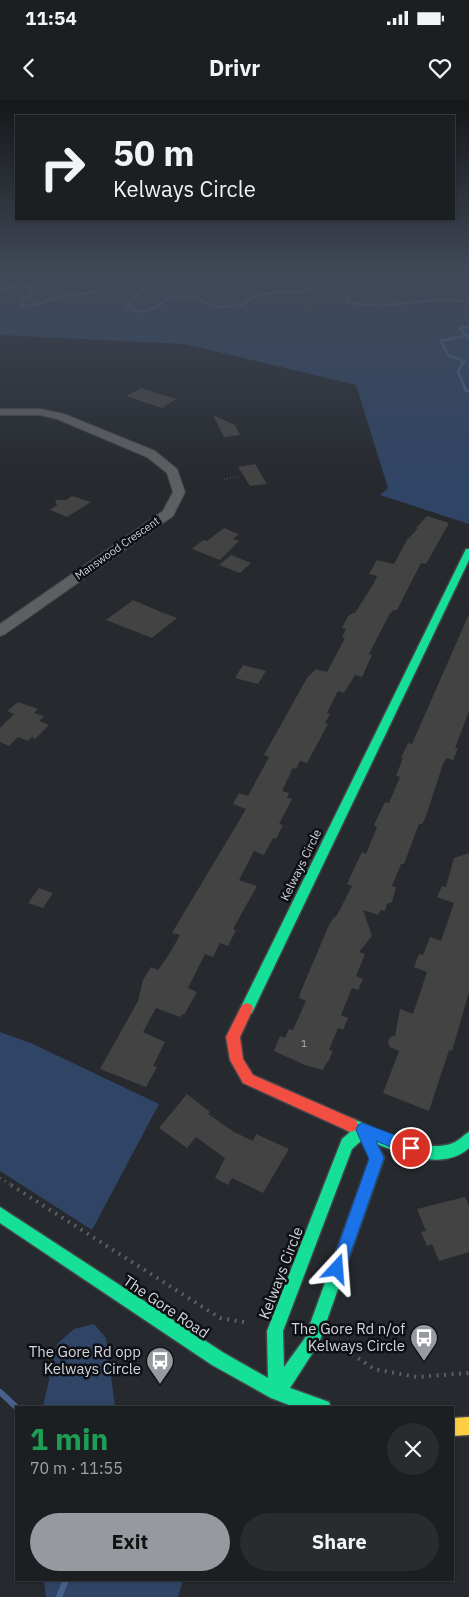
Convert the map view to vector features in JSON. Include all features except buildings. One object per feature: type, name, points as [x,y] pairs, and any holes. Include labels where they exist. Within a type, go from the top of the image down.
[{"type":"street","name":"Manswood Crescent","points":[[0,412],[40,412],[60,416],[152,454],[174,472],[179,492],[168,513],[0,631]]},
{"type":"street","name":"Kelways Circle","points":[[469,551],[233,1037],[236,1059],[248,1079],[363,1130],[421,1152],[440,1153],[456,1150],[469,1139]]},
{"type":"street","name":"Kelways Circle","points":[[277,1392],[274,1331],[347,1144],[363,1130]]},
{"type":"street","points":[[277,1392],[311,1343],[377,1158],[363,1130]]},
{"type":"street","name":"The Gore Road","points":[[0,1214],[218,1360],[277,1392],[317,1406]]},
{"type":"street","points":[[454,1428],[469,1426]]},
{"type":"path","points":[[137,404],[148,398]]},
{"type":"path","points":[[224,479],[241,476]]},
{"type":"path","points":[[0,1178],[220,1318],[249,1322]]},
{"type":"path","points":[[352,1354],[374,1369],[417,1377],[469,1373]]},
{"type":"shaded area","points":[[141,342],[469,342],[469,524],[380,495],[388,488],[356,385],[185,344]]},
{"type":"shaded area","points":[[0,1032],[33,1044],[159,1104],[92,1230],[0,1171]]},
{"type":"shaded area","points":[[94,1324],[106,1338],[115,1406],[43,1406],[57,1344],[74,1329]]},
{"type":"shaded area","points":[[44,1581],[183,1581],[178,1597],[46,1597]]},
{"type":"waterway","points":[[441,342],[448,355],[464,361],[458,371],[466,391],[469,391]]},
{"type":"waterway","points":[[0,1392],[15,1406]]},
{"type":"waterway","points":[[59,1597],[66,1581]]},
{"type":"traffic: fast","points":[[247,1009],[469,551]]},
{"type":"traffic: fast","points":[[351,1125],[401,1146],[428,1152],[456,1149],[469,1139]]},
{"type":"traffic: fast","points":[[363,1130],[377,1158],[311,1343],[277,1392],[275,1331],[347,1144],[363,1130]]},
{"type":"traffic: fast","points":[[0,1214],[218,1359],[277,1392],[317,1406]]},
{"type":"traffic: slow","points":[[454,1427],[469,1426]]},
{"type":"traffic: jam","points":[[247,1009],[233,1037],[237,1060],[248,1079],[351,1125]]},
{"type":"place","name":"The Gore Rd n/of Kelways Circle","points":[[424,1362]]},
{"type":"place","name":"The Gore Rd opp Kelways Circle","points":[[160,1385]]},
{"type":"route","points":[[337,1269],[377,1158],[363,1130],[411,1148]]}]
